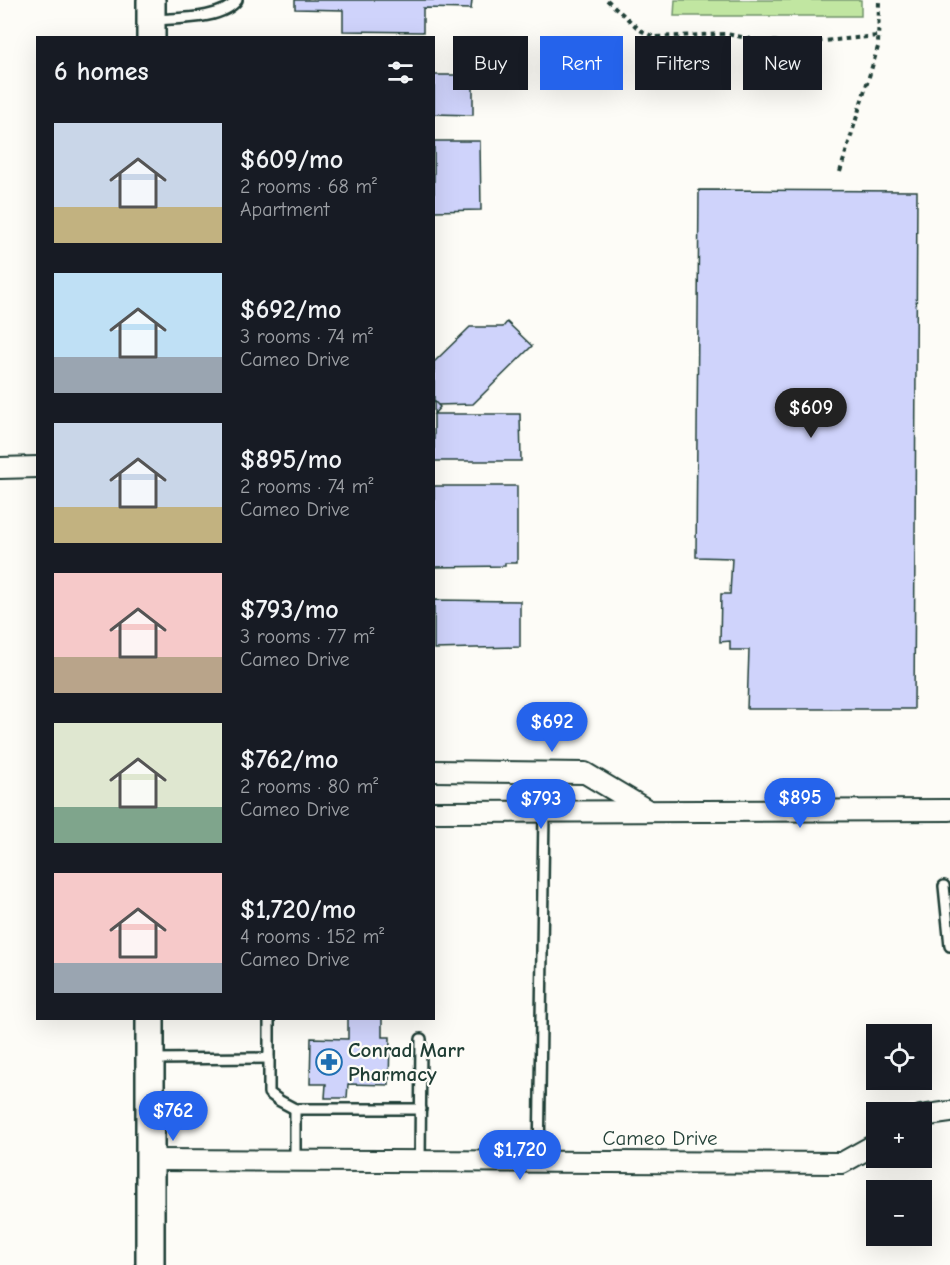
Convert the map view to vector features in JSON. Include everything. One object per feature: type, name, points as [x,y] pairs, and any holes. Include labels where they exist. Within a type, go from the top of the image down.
[{"type":"main road","points":[[150,1020],[150,1265]]},
{"type":"street","points":[[0,468],[36,467]]},
{"type":"street","points":[[435,771],[585,772],[649,811]]},
{"type":"street","points":[[435,812],[950,810]]},
{"type":"street","points":[[932,1114],[950,1112]]},
{"type":"street","name":"Cameo Drive","points":[[150,1160],[842,1163],[866,1150]]},
{"type":"lane","points":[[151,19],[211,14],[228,9],[237,0]]},
{"type":"lane","points":[[539,1162],[544,812]]},
{"type":"lane","points":[[944,886],[950,946]]},
{"type":"lane","points":[[269,1020],[269,1094],[295,1109],[421,1109]]},
{"type":"lane","points":[[420,1161],[421,1039]]},
{"type":"lane","points":[[150,1059],[269,1058]]},
{"type":"lane","points":[[294,1161],[295,1109]]},
{"type":"path","points":[[607,0],[640,30],[654,37],[727,34],[761,41],[802,43],[878,36]]},
{"type":"path","points":[[840,172],[878,47],[879,0]]},
{"type":"green space","points":[[675,0],[861,0],[861,16],[674,16]]},
{"type":"building","points":[[295,0],[472,0],[471,9],[423,8],[423,32],[343,31],[343,10],[295,9]]},
{"type":"building","points":[[435,75],[453,75],[453,90],[473,90],[473,115],[435,114]]},
{"type":"building","points":[[435,141],[480,141],[481,210],[435,211]]},
{"type":"building","points":[[699,190],[917,191],[914,709],[747,709],[749,650],[730,650],[730,641],[720,642],[721,594],[730,594],[732,558],[696,557]]},
{"type":"building","points":[[507,322],[532,346],[473,404],[437,405],[435,402],[435,361],[470,327],[503,327]]},
{"type":"building","points":[[435,402],[440,407],[435,413]]},
{"type":"building","points":[[435,414],[520,414],[521,461],[435,461]]},
{"type":"building","points":[[435,486],[517,486],[517,563],[505,563],[505,566],[435,567]]},
{"type":"building","points":[[435,600],[520,601],[520,647],[435,649]]},
{"type":"building","points":[[348,1020],[382,1020],[382,1037],[390,1037],[389,1085],[348,1084],[347,1098],[325,1098],[326,1084],[310,1084],[311,1038],[348,1039]]},
{"type":"place","name":"Conrad Marr Pharmacy","points":[[329,1062]]}]
